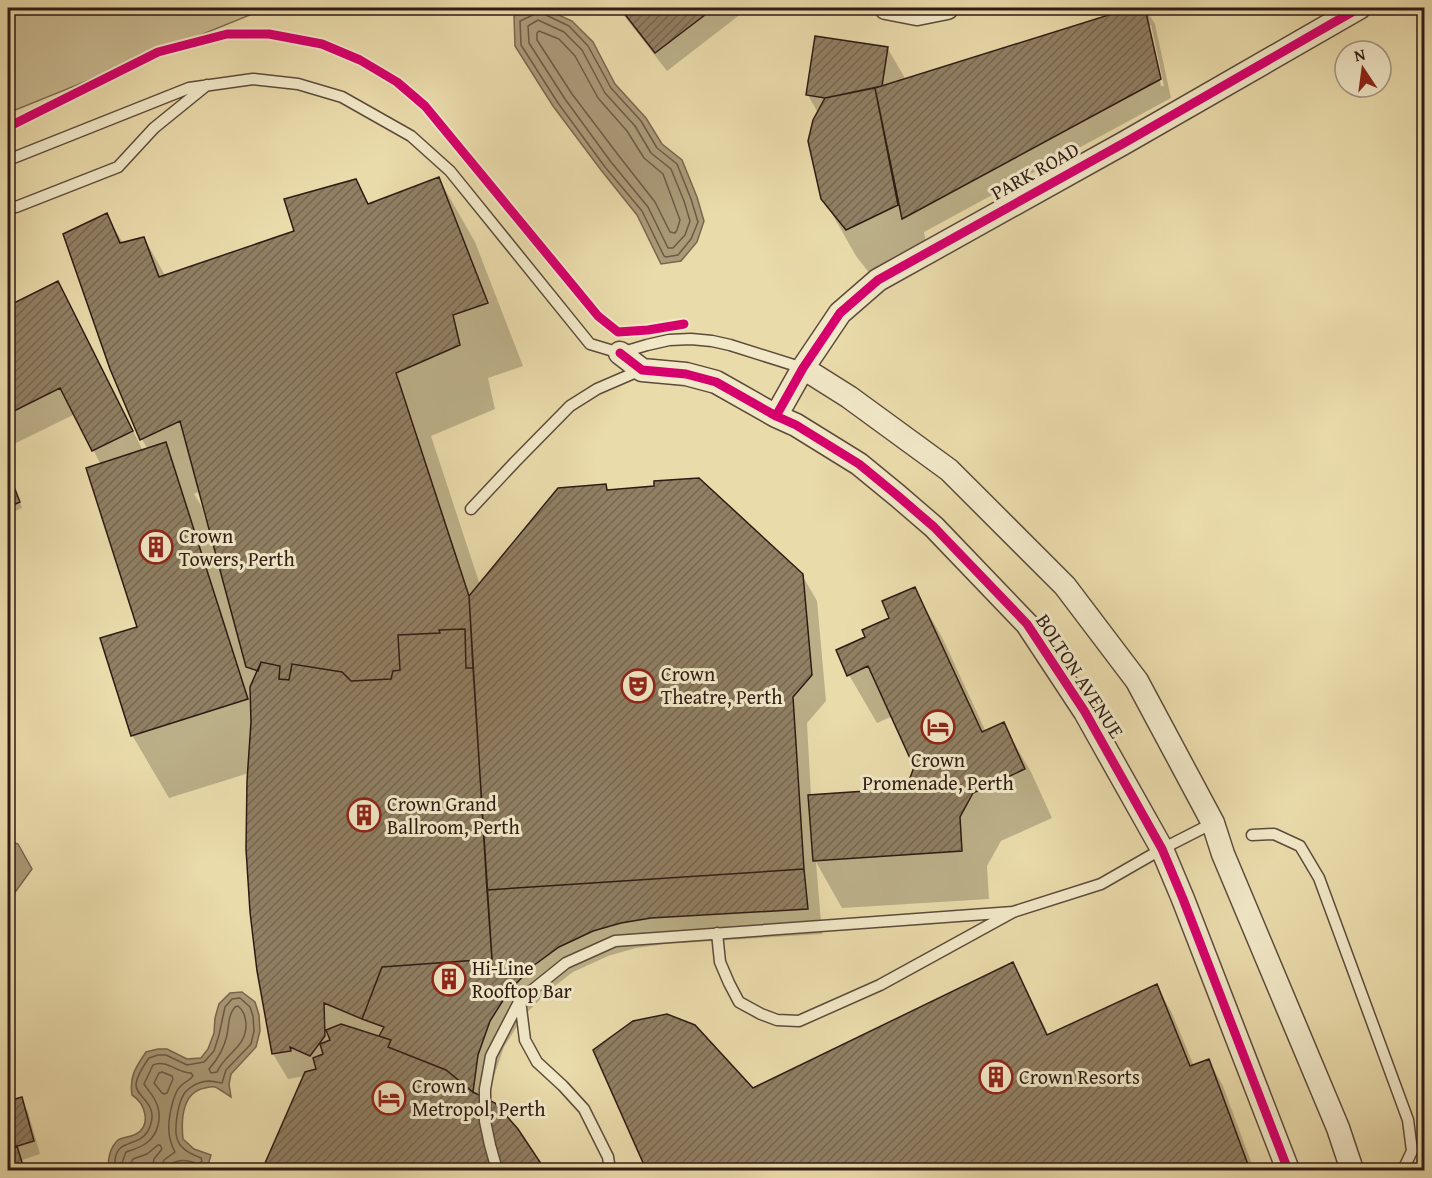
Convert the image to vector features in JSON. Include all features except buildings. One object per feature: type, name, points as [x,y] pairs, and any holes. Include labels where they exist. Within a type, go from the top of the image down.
[{"type":"street","points":[[886,8],[917,14],[947,8]]},
{"type":"street","name":"PARK ROAD","points":[[776,416],[803,368],[840,313],[878,280],[1124,143],[1359,8]]},
{"type":"street","points":[[620,353],[642,370]]},
{"type":"street","name":"BOLTON AVENUE","points":[[803,368],[849,397],[949,470],[1065,586],[1137,681],[1213,823],[1223,854],[1338,1128],[1352,1170]]},
{"type":"street","name":"BOLTON AVENUE","points":[[642,370],[686,374],[716,382],[796,425],[859,464],[934,527],[1027,624],[1085,712],[1162,849],[1288,1170]]},
{"type":"lane","points":[[8,160],[189,88],[253,79],[298,84],[342,97],[411,136],[450,171],[590,344],[620,353],[669,340],[691,339],[730,345],[803,368]]},
{"type":"lane","points":[[8,206],[16,207],[118,167],[154,128],[207,85]]},
{"type":"lane","name":"BOLTON AVENUE","points":[[471,508],[570,406],[597,389],[642,370]]},
{"type":"lane","points":[[717,933],[720,962],[739,1002],[777,1020],[799,1021],[880,985],[1013,912],[1101,884],[1213,823]]},
{"type":"lane","points":[[1252,835],[1274,834],[1300,846],[1319,878],[1408,1120],[1413,1151],[1403,1170]]},
{"type":"lane","points":[[497,1170],[485,1121],[485,1089],[491,1056],[520,1000],[566,963],[615,941],[1013,912]]},
{"type":"lane","points":[[520,1000],[525,1040],[537,1062],[584,1109],[608,1157],[610,1170]]},
{"type":"shaded area","points":[[8,8],[267,8],[8,113]]},
{"type":"water","points":[[536,8],[544,8],[572,21],[593,42],[615,84],[646,118],[662,144],[682,160],[704,221],[697,242],[681,261],[661,264],[637,215],[553,106],[515,46],[514,16]]},
{"type":"water","points":[[8,840],[18,844],[32,869],[8,902]]},
{"type":"water","points":[[242,992],[255,1002],[259,1015],[260,1031],[256,1047],[231,1074],[229,1084],[231,1097],[214,1087],[197,1091],[187,1101],[183,1116],[183,1139],[194,1149],[211,1155],[208,1165],[202,1169],[180,1166],[167,1170],[109,1170],[108,1162],[115,1143],[136,1134],[144,1125],[143,1108],[132,1095],[131,1088],[134,1072],[146,1052],[167,1049],[187,1059],[201,1058],[208,1049],[214,1033],[219,1004],[230,993]]},
{"type":"cycle path","points":[[776,416],[803,368],[840,313],[878,280],[1124,143],[1359,8]]},
{"type":"cycle path","points":[[8,127],[158,52],[227,34],[269,34],[322,44],[360,60],[397,82],[425,106],[598,316],[618,332],[684,324]]},
{"type":"cycle path","points":[[620,353],[642,370],[686,374],[716,382],[796,425],[859,464],[934,527],[1027,624],[1085,712],[1162,849],[1288,1170]]},
{"type":"place","name":"Crown Towers, Perth","points":[[156,547]]},
{"type":"place","name":"Crown Theatre, Perth","points":[[638,686]]},
{"type":"place","name":"Crown Promenade, Perth","points":[[938,727]]},
{"type":"place","name":"Crown Grand Ballroom, Perth","points":[[364,815]]},
{"type":"place","name":"Hi-Line Rooftop Bar","points":[[449,979]]},
{"type":"place","name":"Crown Resorts","points":[[996,1077]]},
{"type":"place","name":"Crown Metropol, Perth","points":[[389,1098]]}]
